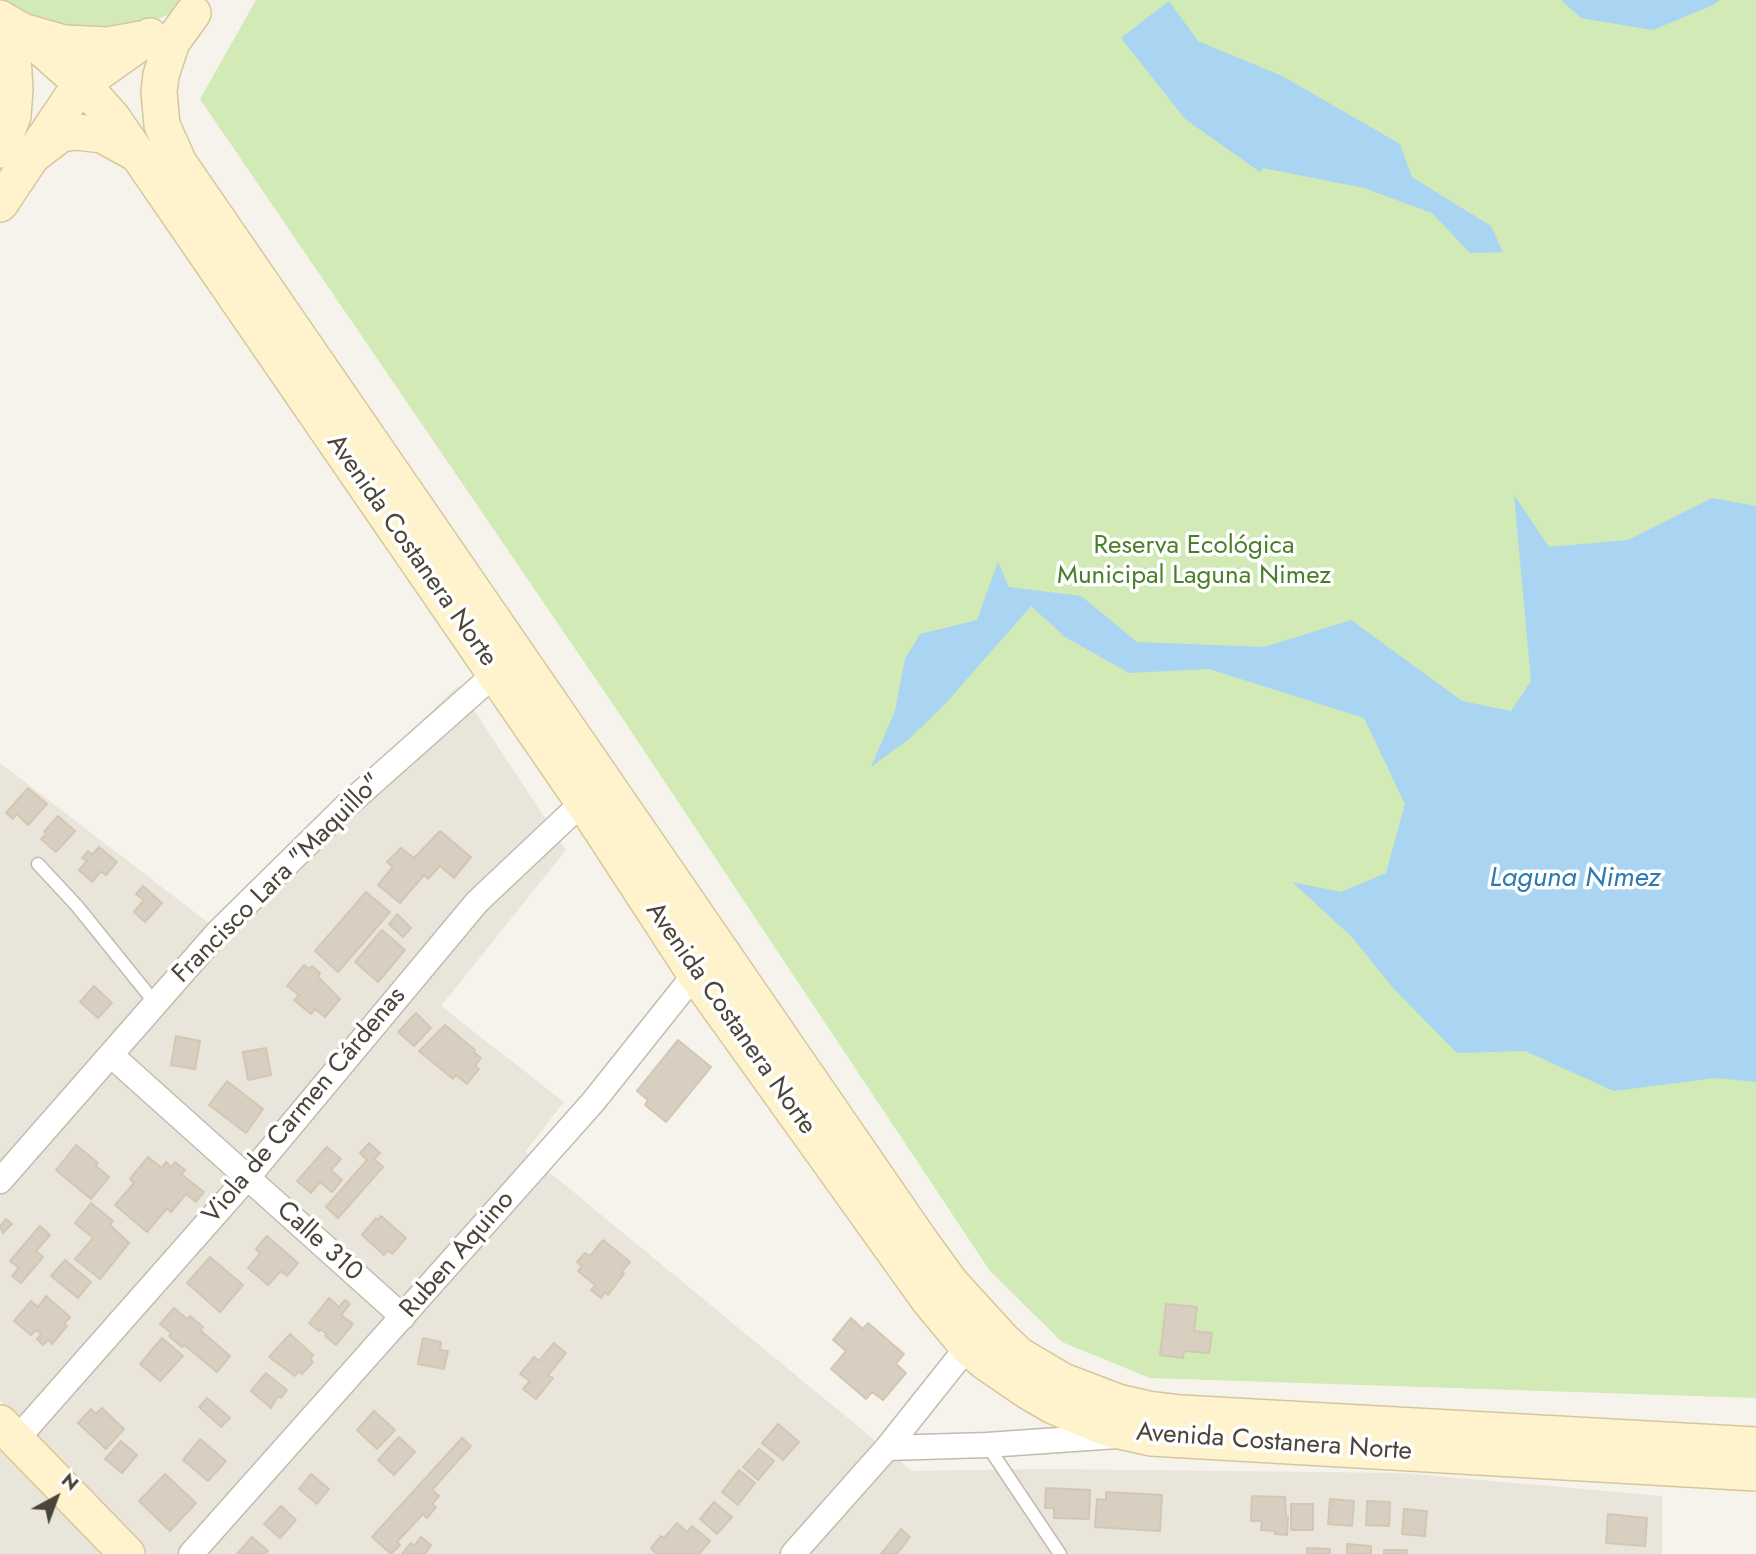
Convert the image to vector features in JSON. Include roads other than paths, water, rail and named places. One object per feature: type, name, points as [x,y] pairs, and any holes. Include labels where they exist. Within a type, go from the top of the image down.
[{"type":"street","points":[[0,204],[15,154],[15,72],[7,25],[43,38],[86,46],[129,42],[173,26],[201,6]]},
{"type":"street","name":"Avenida Costanera Norte","points":[[201,6],[172,42],[161,75],[159,108],[162,125],[173,151],[505,664]]},
{"type":"street","name":"Avenida Costanera Norte","points":[[7,25],[83,85],[107,111],[505,664],[708,965],[916,1283],[977,1335],[1006,1377],[1053,1406],[1106,1428],[1132,1435],[1186,1441],[1756,1473]]},
{"type":"street","points":[[15,154],[83,85],[150,36]]},
{"type":"street","points":[[15,154],[61,134],[76,132],[103,135],[138,155]]},
{"type":"street","name":"Francisco Lara \"Maquillo\"","points":[[0,1181],[219,931],[346,806],[505,664]]},
{"type":"street","name":"Viola de Carmen Cárdenas","points":[[5,1431],[247,1178],[477,902],[595,795]]},
{"type":"street","name":"Ruben Aquino","points":[[191,1554],[593,1102],[708,965]]},
{"type":"street","name":"Calle 310","points":[[111,1055],[403,1317]]},
{"type":"street","points":[[793,1554],[887,1448],[977,1335]]},
{"type":"street","name":"Avenida Costanera Norte","points":[[977,1335],[1019,1355],[1063,1381],[1118,1402],[1148,1409],[1756,1446]]},
{"type":"street","points":[[5,1431],[127,1554]]},
{"type":"street","points":[[887,1448],[987,1445],[1132,1435]]},
{"type":"lane","points":[[37,864],[76,905],[156,1004]]},
{"type":"lane","points":[[987,1445],[1060,1554]]},
{"type":"water","points":[[1561,0],[1720,0],[1653,30],[1581,18]]},
{"type":"water","points":[[1169,1],[1198,41],[1282,76],[1400,144],[1412,177],[1491,226],[1503,252],[1470,253],[1432,213],[1364,188],[1263,168],[1260,172],[1185,119],[1121,38]]},
{"type":"water","name":"Laguna Nimez","points":[[1514,495],[1549,547],[1628,540],[1712,498],[1756,506],[1756,1082],[1716,1078],[1614,1091],[1525,1051],[1457,1053],[1394,989],[1351,936],[1292,882],[1341,892],[1386,873],[1405,804],[1364,718],[1209,669],[1129,673],[1058,633],[1063,635],[1031,606],[945,704],[909,739],[871,767],[895,711],[905,659],[920,634],[977,620],[998,562],[1009,587],[1081,596],[1137,642],[1264,647],[1351,620],[1462,701],[1511,711],[1531,681]]},
{"type":"park label","name":"Reserva Ecológica Municipal Laguna Nimez","points":[[1194,562]]}]
